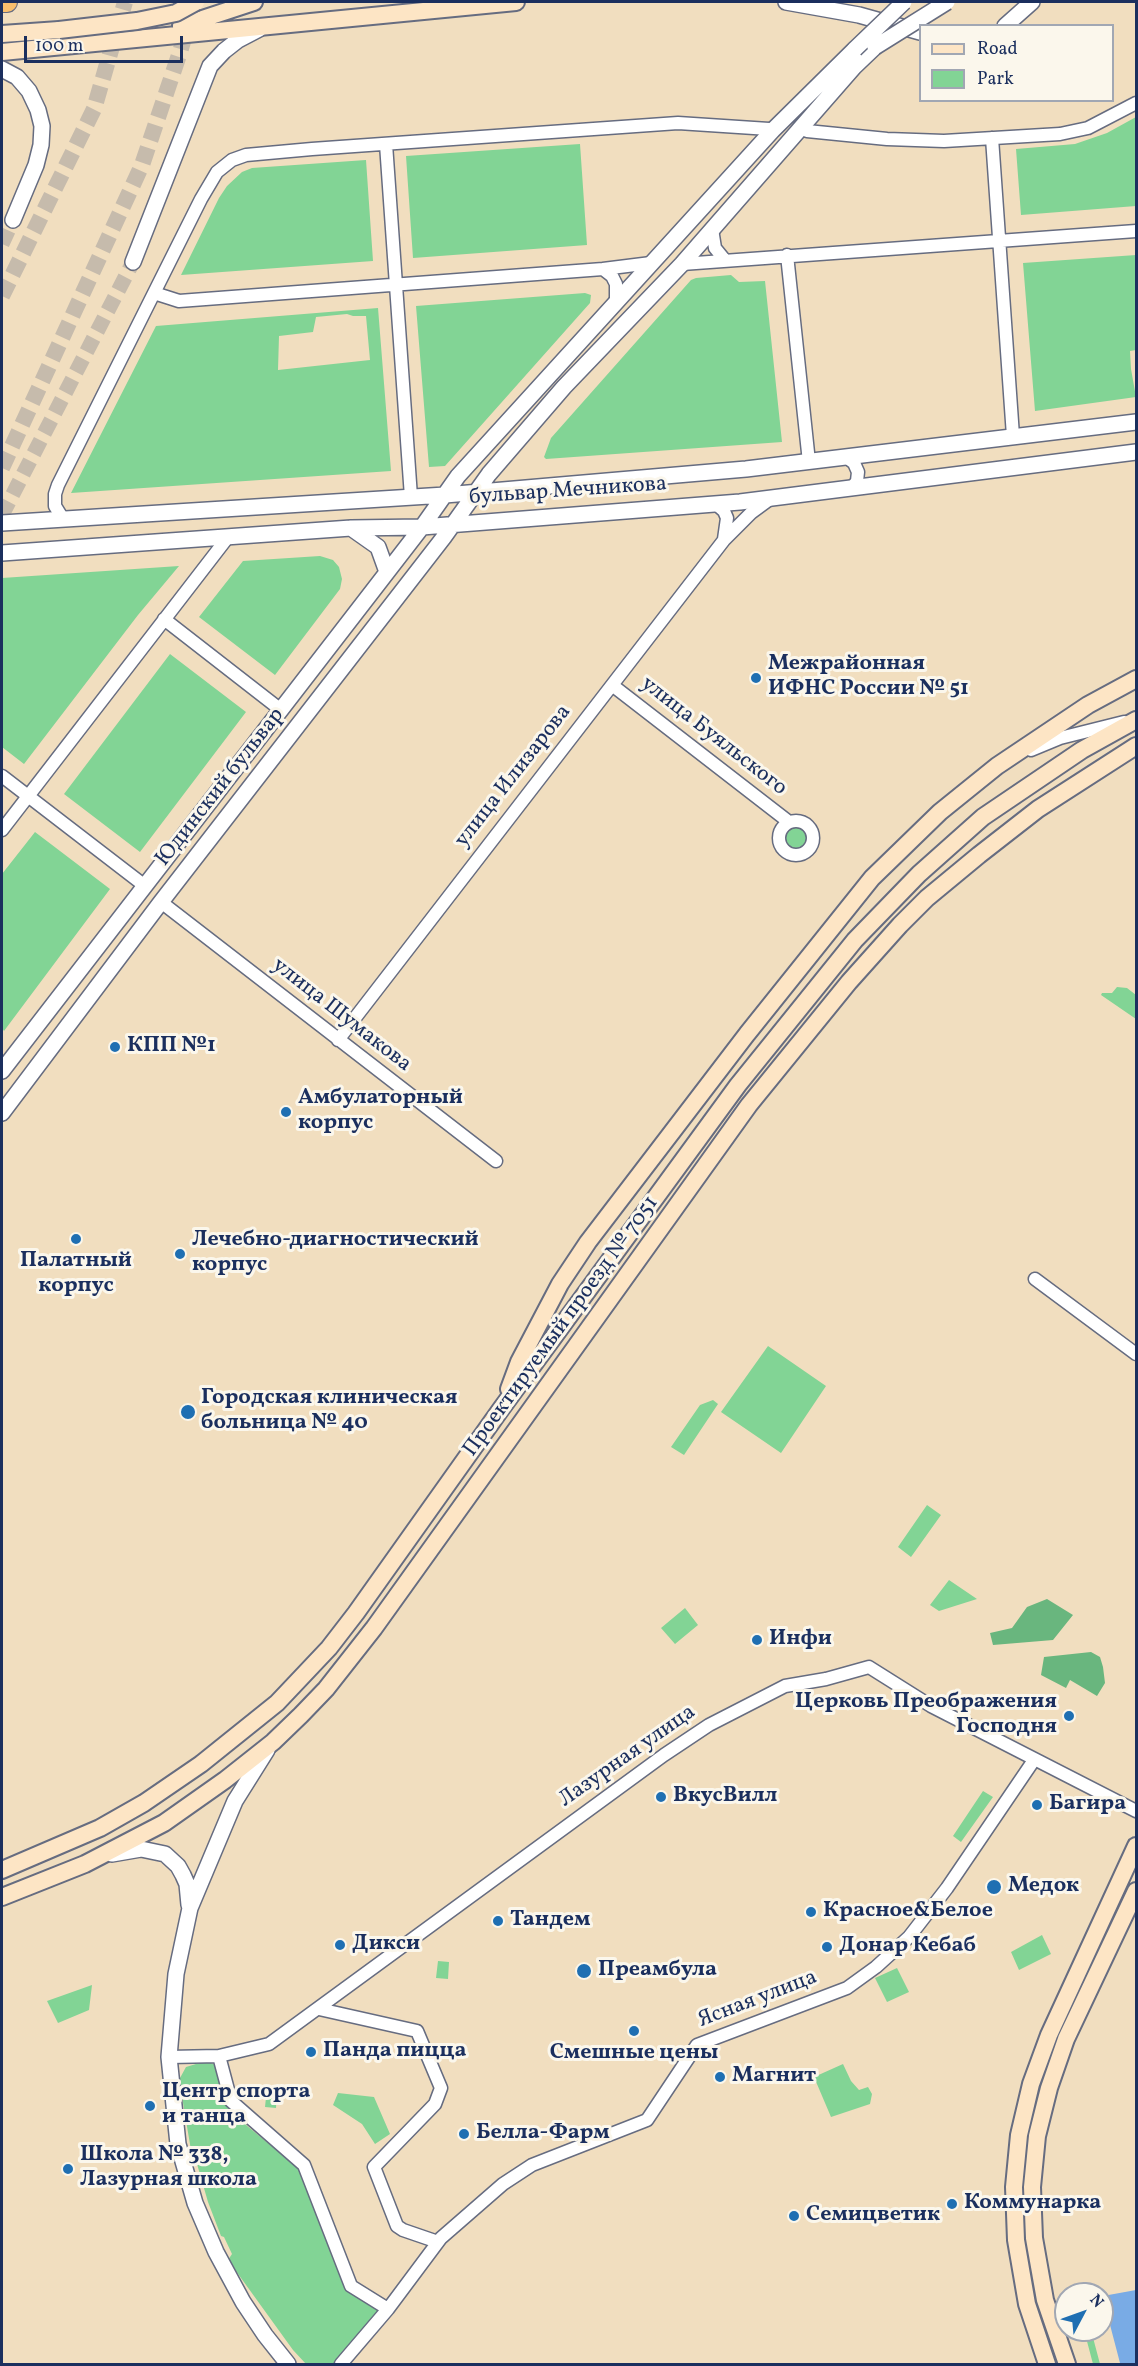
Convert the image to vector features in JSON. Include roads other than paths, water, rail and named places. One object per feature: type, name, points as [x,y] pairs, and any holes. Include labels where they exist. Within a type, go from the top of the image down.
[{"type":"highway","points":[[2,2],[7,2]]},
{"type":"main road","points":[[2,34],[137,21],[176,13],[196,2]]},
{"type":"main road","points":[[146,37],[254,2]]},
{"type":"main road","points":[[2,51],[516,2]]},
{"type":"main road","points":[[501,1409],[519,1362],[573,1262],[679,1121],[872,878],[933,819],[997,766],[1088,705],[1137,679]]},
{"type":"main road","name":"Проектируемый проезд № 7051","points":[[2,1870],[100,1828],[144,1803],[201,1764],[277,1703],[329,1648],[356,1613],[501,1409],[738,1085],[828,973],[885,907],[950,845],[983,818],[1047,772],[1137,719]]},
{"type":"main road","name":"Проектируемый проезд № 7051","points":[[2,1897],[105,1855],[181,1811],[273,1742],[327,1689],[374,1628],[749,1105],[849,982],[927,898],[986,848],[1038,809],[1137,746]]},
{"type":"main road","points":[[1047,2364],[1027,2304],[1016,2240],[1014,2187],[1019,2135],[1031,2084],[1049,2035],[1137,1846]]},
{"type":"main road","points":[[1066,2364],[1045,2300],[1035,2246],[1032,2187],[1037,2136],[1049,2088],[1066,2039],[1137,1891]]},
{"type":"street","points":[[786,2],[859,15],[919,31]]},
{"type":"street","name":"Юдинский бульвар","points":[[3,1064],[145,886],[387,572],[458,476],[773,130],[904,2]]},
{"type":"street","name":"Юдинский бульвар","points":[[2,1113],[477,491],[564,387],[682,264],[854,67],[875,46],[947,2]]},
{"type":"street","points":[[1007,24],[1032,2]]},
{"type":"street","points":[[133,262],[210,66],[224,51],[245,35],[268,25]]},
{"type":"street","points":[[2,69],[17,77],[29,91],[38,110],[42,126],[41,146],[36,165],[13,220]]},
{"type":"street","points":[[807,131],[887,139],[944,141],[1060,134],[1099,123],[1137,103]]},
{"type":"street","points":[[63,519],[57,511],[54,500],[58,485],[208,184],[226,164],[239,157],[253,154],[678,123],[770,129]]},
{"type":"street","points":[[992,138],[1013,436]]},
{"type":"street","points":[[386,144],[411,497]]},
{"type":"street","points":[[712,229],[713,244],[724,260]]},
{"type":"street","points":[[682,264],[1137,231]]},
{"type":"street","points":[[787,255],[809,462]]},
{"type":"street","points":[[154,293],[179,301],[603,269],[651,263]]},
{"type":"street","points":[[603,269],[612,276],[616,284],[616,300]]},
{"type":"street","name":"бульвар Мечникова","points":[[2,523],[445,495],[746,469],[1137,422]]},
{"type":"street","name":"бульвар Мечникова","points":[[2,553],[351,528],[422,526],[716,504],[1137,452]]},
{"type":"street","points":[[846,457],[854,463],[858,471],[857,481],[851,489]]},
{"type":"street","name":"улица Илизарова","points":[[338,1040],[724,540],[751,513],[771,499]]},
{"type":"street","points":[[716,504],[728,518],[724,540]]},
{"type":"street","points":[[351,528],[378,547],[387,572]]},
{"type":"street","points":[[2,830],[228,537]]},
{"type":"street","points":[[164,619],[281,710]]},
{"type":"street","name":"улица Буяльского","points":[[612,685],[789,822]]},
{"type":"street","points":[[997,766],[1060,738],[1137,719]]},
{"type":"street","points":[[2,776],[145,886]]},
{"type":"street","name":"улица Шумакова","points":[[161,902],[496,1161]]},
{"type":"street","points":[[1035,1280],[1137,1354]]},
{"type":"street","name":"Лазурная улица","points":[[169,2057],[219,2056],[269,2044],[320,2009],[561,1829],[709,1725],[785,1686],[826,1679],[869,1667],[931,1707],[1137,1811]]},
{"type":"street","points":[[273,1742],[235,1801],[190,1908],[176,1974],[169,2057],[178,2144],[195,2203],[216,2252],[243,2301],[264,2336],[288,2364]]},
{"type":"street","name":"Ясная улица","points":[[341,2364],[388,2308],[438,2242],[503,2184],[532,2165],[647,2120],[697,2045],[847,1988],[876,1967],[909,1937],[941,1896],[1034,1760]]},
{"type":"street","points":[[105,1855],[141,1849],[165,1854],[178,1866],[183,1875],[187,1884],[190,1908]]},
{"type":"street","points":[[320,2009],[417,2031],[441,2088],[435,2104],[374,2167],[397,2226],[438,2242]]},
{"type":"street","points":[[219,2056],[231,2101],[304,2165],[351,2286],[388,2308]]},
{"type":"water","points":[[1136,2290],[1136,2364],[1118,2364],[1120,2363],[1114,2340],[1114,2294]]},
{"type":"tunnel","points":[[2,296],[94,109],[125,2]]},
{"type":"tunnel","points":[[2,468],[142,165],[189,21]]},
{"type":"tunnel","points":[[2,244],[13,220]]},
{"type":"tunnel","points":[[2,515],[133,262]]},
{"type":"place","name":"Межрайонная ИФНС России № 51","points":[[756,678]]},
{"type":"place","name":"КПП №1","points":[[115,1047]]},
{"type":"place","name":"Амбулаторный корпус","points":[[286,1112]]},
{"type":"place","name":"Палатный корпус","points":[[76,1239]]},
{"type":"place","name":"Лечебно-диагностический корпус","points":[[180,1254]]},
{"type":"place","name":"Городская клиническая больница № 40","points":[[188,1412]]},
{"type":"place","name":"Инфи","points":[[757,1640]]},
{"type":"place","name":"Церковь Преображения Господня","points":[[1069,1716]]},
{"type":"place","name":"ВкусВилл","points":[[661,1797]]},
{"type":"place","name":"Багира","points":[[1037,1805]]},
{"type":"place","name":"Медок","points":[[994,1887]]},
{"type":"place","name":"Красное&Белое","points":[[811,1912]]},
{"type":"place","name":"Тандем","points":[[498,1921]]},
{"type":"place","name":"Дикси","points":[[340,1945]]},
{"type":"place","name":"Донар Кебаб","points":[[827,1947]]},
{"type":"place","name":"Преамбула","points":[[584,1971]]},
{"type":"place","name":"Смешные цены","points":[[634,2031]]},
{"type":"place","name":"Панда пицца","points":[[311,2052]]},
{"type":"place","name":"Магнит","points":[[720,2077]]},
{"type":"place","name":"Центр спорта и танца","points":[[150,2106]]},
{"type":"place","name":"Белла-Фарм","points":[[464,2134]]},
{"type":"place","name":"Школа № 338, Лазурная школа","points":[[68,2169]]},
{"type":"place","name":"Коммунарка","points":[[952,2204]]},
{"type":"place","name":"Семицветик","points":[[794,2216]]}]
